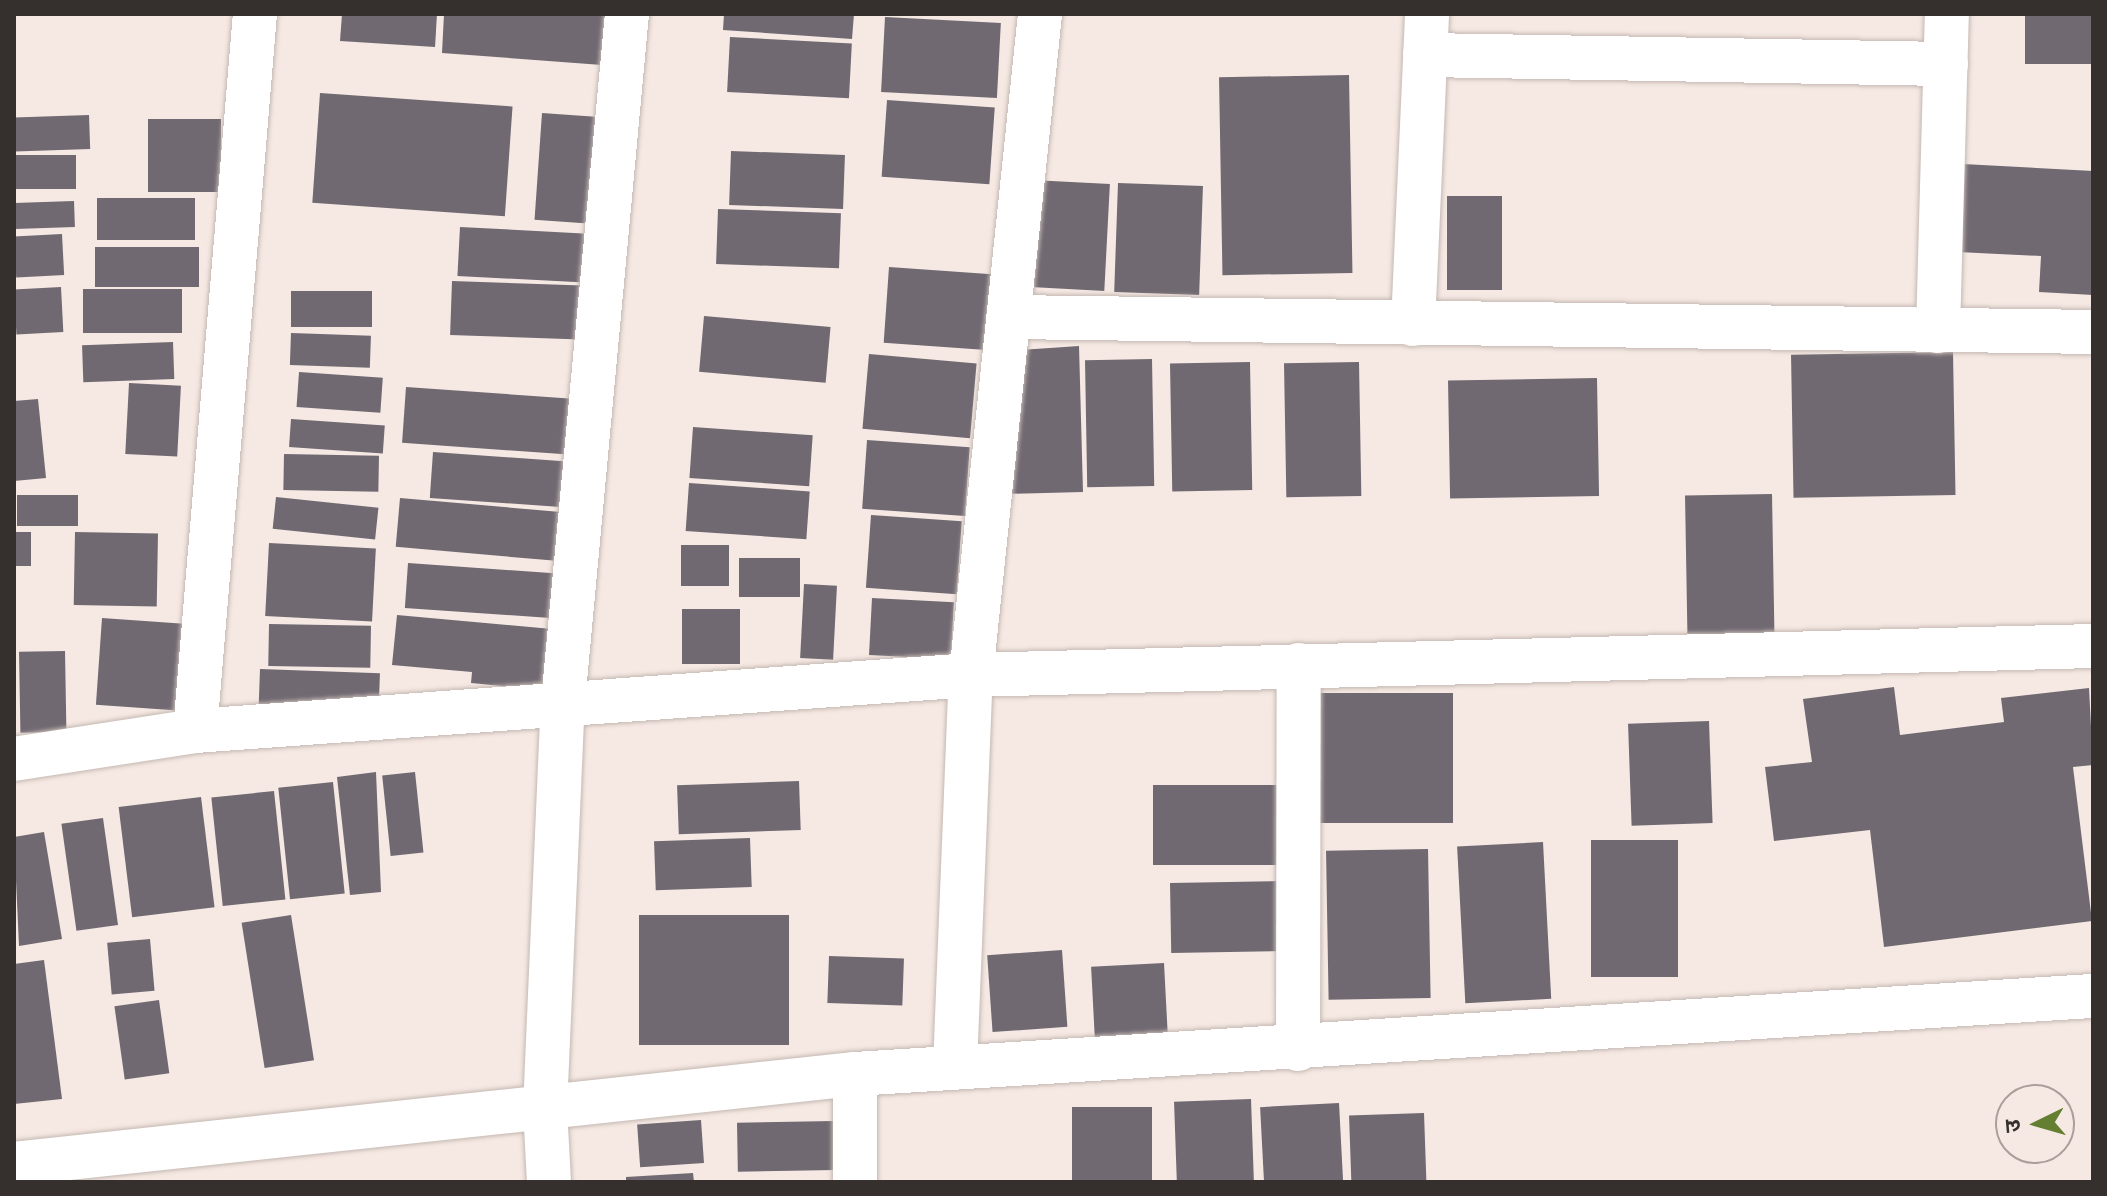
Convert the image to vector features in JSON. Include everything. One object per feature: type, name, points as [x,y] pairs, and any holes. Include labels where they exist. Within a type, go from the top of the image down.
[{"type":"street","points":[[195,731],[255,14]]},
{"type":"street","points":[[549,1182],[545,1109],[563,702],[627,14]]},
{"type":"street","points":[[955,1067],[971,675],[1040,14]]},
{"type":"street","points":[[1938,331],[1947,14]]},
{"type":"street","points":[[1413,324],[1426,35],[1946,64]]},
{"type":"street","points":[[1009,317],[2093,332]]},
{"type":"street","points":[[14,759],[195,731],[563,702],[971,675],[2093,646]]},
{"type":"street","points":[[1298,1049],[1299,665]]},
{"type":"street","points":[[14,1164],[855,1074],[1298,1049],[2093,996]]},
{"type":"street","points":[[855,1074],[855,1182]]},
{"type":"building","points":[[342,14],[437,14],[435,47],[340,41]]},
{"type":"building","points":[[444,14],[606,14],[602,65],[442,53]]},
{"type":"building","points":[[724,14],[854,14],[852,39],[723,30]]},
{"type":"building","points":[[2025,14],[2093,14],[2093,64],[2025,64]]},
{"type":"building","points":[[885,17],[1001,23],[997,98],[881,92]]},
{"type":"building","points":[[730,37],[852,43],[849,98],[727,92]]},
{"type":"building","points":[[1349,75],[1352,273],[1222,275],[1219,77]]},
{"type":"building","points":[[320,93],[513,106],[505,216],[312,203]]},
{"type":"building","points":[[887,100],[995,108],[989,184],[882,177]]},
{"type":"building","points":[[542,113],[606,117],[598,224],[535,220]]},
{"type":"building","points":[[89,115],[90,149],[15,152],[14,118]]},
{"type":"building","points":[[148,119],[221,119],[221,192],[148,192]]},
{"type":"building","points":[[731,151],[845,155],[843,209],[729,205]]},
{"type":"building","points":[[14,155],[76,155],[76,189],[14,189]]},
{"type":"building","points":[[1963,164],[2093,171],[2093,295],[2039,292],[2041,256],[1958,252]]},
{"type":"building","points":[[1032,180],[1110,184],[1104,291],[1026,287]]},
{"type":"building","points":[[1118,183],[1203,186],[1199,295],[1114,292]]},
{"type":"building","points":[[1447,196],[1502,196],[1502,290],[1447,290]]},
{"type":"building","points":[[97,198],[195,198],[195,240],[97,240]]},
{"type":"building","points":[[74,201],[75,227],[15,229],[14,203]]},
{"type":"building","points":[[718,209],[841,213],[839,268],[716,264]]},
{"type":"building","points":[[460,227],[602,234],[599,283],[457,276]]},
{"type":"building","points":[[62,234],[64,275],[16,277],[14,237]]},
{"type":"building","points":[[95,247],[199,247],[199,287],[95,287]]},
{"type":"building","points":[[889,267],[992,274],[986,350],[884,343]]},
{"type":"building","points":[[452,281],[590,286],[588,340],[450,335]]},
{"type":"building","points":[[61,287],[63,332],[16,334],[14,289]]},
{"type":"building","points":[[83,289],[182,289],[182,333],[83,333]]},
{"type":"building","points":[[291,291],[372,291],[372,327],[291,327]]},
{"type":"building","points":[[704,316],[831,327],[826,383],[699,372]]},
{"type":"building","points":[[291,333],[371,336],[370,368],[290,365]]},
{"type":"building","points":[[173,342],[174,379],[83,382],[82,345]]},
{"type":"building","points":[[1079,346],[1083,492],[1002,494],[1020,350]]},
{"type":"building","points":[[1953,352],[1955,495],[1794,498],[1791,355]]},
{"type":"building","points":[[869,354],[977,363],[970,438],[862,429]]},
{"type":"building","points":[[1152,359],[1154,486],[1087,487],[1085,360]]},
{"type":"building","points":[[1250,362],[1252,490],[1172,491],[1170,363]]},
{"type":"building","points":[[1359,362],[1361,496],[1286,497],[1284,363]]},
{"type":"building","points":[[299,372],[383,378],[380,413],[297,407]]},
{"type":"building","points":[[1597,378],[1599,496],[1450,499],[1448,381]]},
{"type":"building","points":[[129,383],[181,386],[177,457],[125,454]]},
{"type":"building","points":[[406,387],[573,399],[569,455],[402,443]]},
{"type":"building","points":[[38,399],[46,478],[14,481],[14,401]]},
{"type":"building","points":[[291,419],[385,426],[383,453],[289,447]]},
{"type":"building","points":[[693,427],[813,435],[809,486],[689,478]]},
{"type":"building","points":[[867,440],[970,447],[965,516],[862,509]]},
{"type":"building","points":[[433,452],[571,462],[567,508],[430,498]]},
{"type":"building","points":[[284,454],[379,456],[378,492],[283,490]]},
{"type":"building","points":[[689,483],[810,491],[806,539],[686,531]]},
{"type":"building","points":[[1772,494],[1775,642],[1688,643],[1685,496]]},
{"type":"building","points":[[17,495],[78,495],[78,526],[17,526]]},
{"type":"building","points":[[276,497],[378,508],[375,540],[273,529]]},
{"type":"building","points":[[400,498],[563,512],[559,561],[396,547]]},
{"type":"building","points":[[871,515],[962,521],[957,594],[866,588]]},
{"type":"building","points":[[14,532],[31,532],[31,566],[14,566]]},
{"type":"building","points":[[75,532],[158,533],[157,606],[74,605]]},
{"type":"building","points":[[269,543],[376,549],[372,621],[265,616]]},
{"type":"building","points":[[681,545],[729,545],[729,586],[681,586]]},
{"type":"building","points":[[739,558],[800,558],[800,597],[739,597]]},
{"type":"building","points":[[408,563],[565,574],[561,619],[405,608]]},
{"type":"building","points":[[804,584],[837,586],[833,660],[800,658]]},
{"type":"building","points":[[872,598],[954,602],[951,659],[869,655]]},
{"type":"building","points":[[682,609],[740,609],[740,664],[682,664]]},
{"type":"building","points":[[397,615],[563,630],[557,691],[471,683],[472,672],[392,665]]},
{"type":"building","points":[[102,618],[191,624],[185,711],[96,705]]},
{"type":"building","points":[[269,624],[371,626],[370,668],[268,666]]},
{"type":"building","points":[[65,651],[66,732],[20,733],[19,652]]},
{"type":"building","points":[[260,669],[380,673],[379,713],[259,709]]},
{"type":"building","points":[[1894,687],[1900,735],[2004,722],[2001,698],[2089,688],[2093,765],[2073,767],[2092,921],[1884,947],[1870,830],[1774,841],[1765,767],[1812,762],[1803,699]]},
{"type":"building","points":[[1309,693],[1453,693],[1453,823],[1309,823]]},
{"type":"building","points":[[1709,721],[1713,823],[1632,826],[1628,724]]},
{"type":"building","points":[[376,772],[381,892],[350,895],[337,777]]},
{"type":"building","points":[[415,772],[423,853],[391,856],[382,775]]},
{"type":"building","points":[[799,781],[801,830],[679,834],[677,785]]},
{"type":"building","points":[[333,782],[345,893],[290,899],[278,788]]},
{"type":"building","points":[[1153,785],[1297,785],[1297,865],[1153,865]]},
{"type":"building","points":[[274,791],[285,899],[223,906],[211,798]]},
{"type":"building","points":[[201,797],[215,907],[132,917],[119,807]]},
{"type":"building","points":[[103,818],[118,925],[76,931],[61,824]]},
{"type":"building","points":[[44,832],[62,939],[19,946],[14,837]]},
{"type":"building","points":[[750,838],[752,887],[656,890],[654,841]]},
{"type":"building","points":[[1591,840],[1678,840],[1678,977],[1591,977]]},
{"type":"building","points":[[1543,842],[1551,999],[1465,1003],[1457,847]]},
{"type":"building","points":[[1428,849],[1431,998],[1329,1000],[1326,851]]},
{"type":"building","points":[[1287,881],[1288,951],[1171,953],[1170,883]]},
{"type":"building","points":[[291,915],[314,1060],[265,1068],[242,923]]},
{"type":"building","points":[[639,915],[789,915],[789,1045],[639,1045]]},
{"type":"building","points":[[150,939],[155,991],[112,995],[107,943]]},
{"type":"building","points":[[1062,950],[1067,1027],[993,1032],[987,955]]},
{"type":"building","points":[[829,956],[904,959],[902,1006],[827,1003]]},
{"type":"building","points":[[44,960],[62,1099],[14,1104],[14,964]]},
{"type":"building","points":[[1164,963],[1168,1038],[1095,1042],[1091,967]]},
{"type":"building","points":[[159,1000],[169,1073],[125,1080],[114,1006]]},
{"type":"building","points":[[1251,1099],[1254,1182],[1177,1182],[1174,1102]]},
{"type":"building","points":[[1339,1103],[1343,1182],[1264,1182],[1260,1107]]},
{"type":"building","points":[[1072,1107],[1152,1107],[1152,1182],[1072,1182]]},
{"type":"building","points":[[1424,1113],[1426,1182],[1351,1182],[1349,1116]]},
{"type":"building","points":[[701,1120],[704,1163],[640,1167],[637,1124]]},
{"type":"building","points":[[834,1121],[835,1170],[738,1172],[737,1123]]},
{"type":"building","points":[[693,1173],[694,1182],[626,1182],[626,1177]]}]
